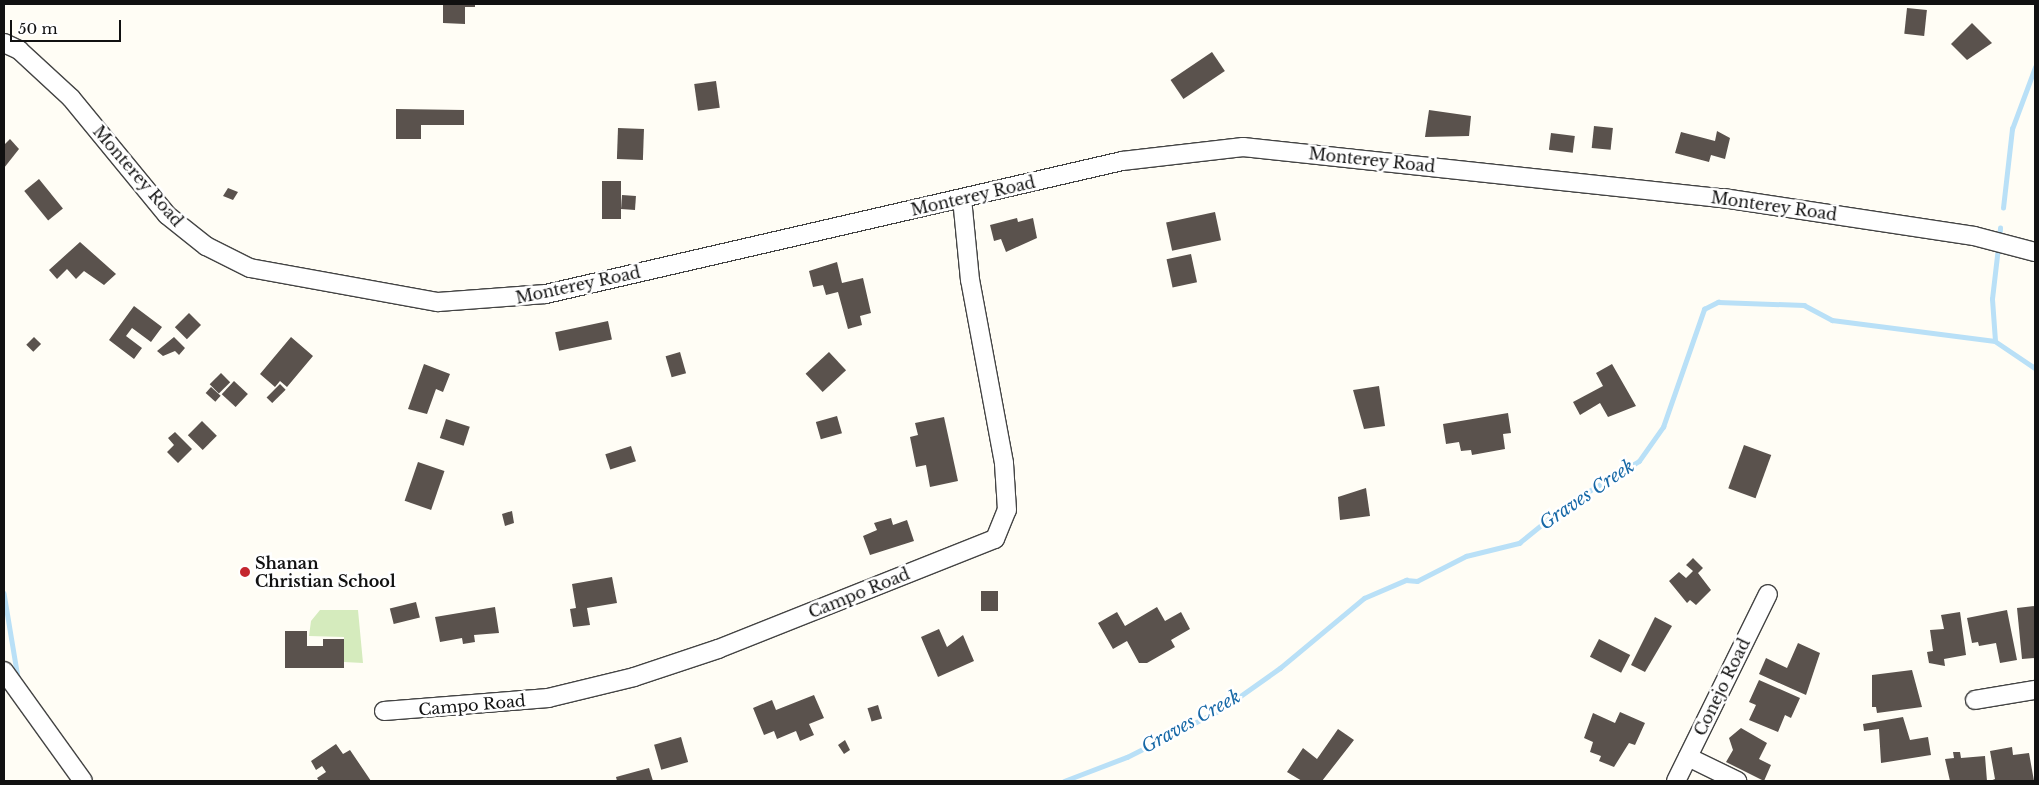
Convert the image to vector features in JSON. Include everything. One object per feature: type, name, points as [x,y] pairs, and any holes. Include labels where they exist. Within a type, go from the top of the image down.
[{"type":"street","name":"Monterey Road","points":[[4,43],[19,50],[71,98],[167,215],[206,246],[250,268],[402,298],[474,302],[546,294],[1163,153],[1243,147],[1723,198],[1974,236],[2035,252]]},
{"type":"street","name":"Campo Road","points":[[384,711],[548,698],[634,677],[718,649],[994,539],[1008,510],[1004,463],[970,280],[962,198]]},
{"type":"street","name":"Conejo Road","points":[[1676,781],[1768,594]]},
{"type":"street","points":[[4,672],[83,781]]},
{"type":"street","points":[[1975,700],[2035,690]]},
{"type":"street","points":[[1688,757],[1737,781]]},
{"type":"green space","points":[[320,610],[358,610],[363,663],[344,662],[344,637],[309,636],[311,621]]},
{"type":"building","points":[[443,4],[475,4],[475,7],[465,7],[465,24],[443,23]]},
{"type":"building","points":[[1907,8],[1927,10],[1924,36],[1904,34]]},
{"type":"building","points":[[1972,23],[1992,43],[1967,60],[1951,44]]},
{"type":"building","points":[[1212,52],[1225,71],[1183,99],[1171,80]]},
{"type":"building","points":[[716,81],[720,108],[698,111],[694,84]]},
{"type":"building","points":[[396,109],[464,110],[464,125],[421,125],[421,139],[396,139]]},
{"type":"building","points":[[1429,110],[1471,116],[1469,136],[1425,137]]},
{"type":"building","points":[[1594,126],[1613,128],[1611,150],[1592,148]]},
{"type":"building","points":[[618,128],[644,129],[643,160],[617,159]]},
{"type":"building","points":[[1717,131],[1730,138],[1725,159],[1711,155],[1709,162],[1675,153],[1681,132],[1715,141]]},
{"type":"building","points":[[1551,133],[1575,136],[1573,153],[1549,150]]},
{"type":"building","points":[[10,139],[19,149],[4,168],[4,145]]},
{"type":"building","points":[[39,179],[63,209],[48,220],[24,191]]},
{"type":"building","points":[[602,181],[621,181],[621,219],[602,219]]},
{"type":"building","points":[[228,188],[238,192],[233,200],[223,196]]},
{"type":"building","points":[[622,195],[636,196],[635,210],[621,209]]},
{"type":"building","points":[[1215,212],[1221,240],[1172,251],[1166,222]]},
{"type":"building","points":[[1017,218],[1018,222],[1033,218],[1037,238],[1006,252],[1001,239],[994,241],[990,225]]},
{"type":"building","points":[[80,242],[116,274],[104,285],[84,271],[76,279],[67,269],[57,279],[49,270]]},
{"type":"building","points":[[1191,254],[1197,282],[1173,288],[1167,259]]},
{"type":"building","points":[[837,262],[842,283],[863,278],[871,313],[860,316],[862,325],[848,329],[838,292],[826,295],[823,285],[813,287],[809,271]]},
{"type":"building","points":[[134,306],[162,327],[151,342],[132,328],[126,336],[142,348],[134,359],[109,340]]},
{"type":"building","points":[[189,313],[201,325],[187,339],[175,327]]},
{"type":"building","points":[[608,321],[612,340],[559,351],[555,332]]},
{"type":"building","points":[[34,337],[41,344],[33,352],[26,345]]},
{"type":"building","points":[[174,337],[185,348],[179,355],[175,351],[163,356],[157,351]]},
{"type":"building","points":[[291,337],[313,356],[287,387],[280,381],[275,387],[260,374]]},
{"type":"building","points":[[680,352],[686,373],[672,377],[666,356]]},
{"type":"building","points":[[829,352],[846,370],[823,392],[806,374]]},
{"type":"building","points":[[424,364],[450,374],[443,392],[436,389],[427,414],[408,409]]},
{"type":"building","points":[[1612,364],[1636,406],[1608,417],[1600,403],[1580,415],[1573,402],[1603,386],[1596,373]]},
{"type":"building","points":[[221,373],[230,382],[219,394],[210,384]]},
{"type":"building","points":[[234,381],[248,394],[236,407],[222,394]]},
{"type":"building","points":[[280,384],[286,390],[272,403],[267,397]]},
{"type":"building","points":[[1379,386],[1385,426],[1364,429],[1353,390]]},
{"type":"building","points":[[211,387],[221,396],[215,402],[206,393]]},
{"type":"building","points":[[1508,413],[1511,433],[1503,434],[1505,449],[1472,455],[1471,450],[1461,451],[1459,442],[1446,444],[1443,424]]},
{"type":"building","points":[[837,416],[842,433],[821,439],[816,422]]},
{"type":"building","points":[[944,417],[958,481],[930,487],[926,465],[916,467],[910,437],[918,435],[915,423]]},
{"type":"building","points":[[446,419],[470,427],[464,446],[440,438]]},
{"type":"building","points":[[202,421],[217,436],[203,450],[188,435]]},
{"type":"building","points":[[175,432],[192,449],[178,463],[167,452],[174,445],[168,438]]},
{"type":"building","points":[[1744,445],[1771,455],[1756,498],[1728,488]]},
{"type":"building","points":[[631,446],[636,461],[610,470],[605,454]]},
{"type":"building","points":[[418,462],[444,471],[431,510],[405,501]]},
{"type":"building","points":[[1366,488],[1370,516],[1340,520],[1338,497]]},
{"type":"building","points":[[512,511],[514,523],[505,526],[502,514]]},
{"type":"building","points":[[891,518],[893,525],[907,520],[914,541],[870,555],[863,536],[877,530],[874,523]]},
{"type":"building","points":[[1693,558],[1703,568],[1698,573],[1711,590],[1696,605],[1690,600],[1687,603],[1669,581],[1679,572],[1686,578],[1693,571],[1686,565]]},
{"type":"building","points":[[612,577],[617,603],[587,608],[590,625],[573,627],[570,609],[576,608],[572,584]]},
{"type":"building","points":[[981,591],[998,591],[998,611],[981,611]]},
{"type":"building","points":[[416,602],[420,618],[394,624],[390,609]]},
{"type":"building","points":[[2035,606],[2035,658],[2022,659],[2017,608]]},
{"type":"building","points":[[495,607],[499,633],[474,635],[475,642],[463,644],[462,638],[440,642],[435,617]]},
{"type":"building","points":[[1157,607],[1165,621],[1181,612],[1190,629],[1171,640],[1175,647],[1147,663],[1139,663],[1127,641],[1113,649],[1098,623],[1117,612],[1125,626]]},
{"type":"building","points":[[2007,610],[2017,660],[2000,663],[1996,643],[1979,646],[1978,642],[1972,643],[1967,618]]},
{"type":"building","points":[[1960,612],[1966,655],[1944,659],[1945,666],[1929,663],[1927,652],[1933,651],[1930,630],[1944,629],[1941,615]]},
{"type":"building","points":[[1655,617],[1672,626],[1645,672],[1631,665]]},
{"type":"building","points":[[939,629],[947,647],[963,635],[974,661],[938,677],[921,637]]},
{"type":"building","points":[[285,631],[307,631],[307,646],[323,646],[323,639],[344,639],[344,668],[285,668]]},
{"type":"building","points":[[1599,639],[1630,655],[1621,673],[1590,657]]},
{"type":"building","points":[[1798,643],[1820,653],[1806,695],[1759,674],[1766,658],[1787,668]]},
{"type":"building","points":[[1912,670],[1922,707],[1877,713],[1876,707],[1872,707],[1872,675]]},
{"type":"building","points":[[1759,680],[1800,698],[1791,718],[1785,715],[1778,732],[1749,720],[1756,705],[1749,702]]},
{"type":"building","points":[[814,695],[824,718],[809,724],[814,735],[800,741],[796,731],[777,739],[774,731],[764,735],[753,708],[772,700],[776,710]]},
{"type":"building","points":[[878,705],[882,718],[872,722],[867,708]]},
{"type":"building","points":[[1620,712],[1645,723],[1635,745],[1629,743],[1614,767],[1599,761],[1601,756],[1590,752],[1593,742],[1584,738],[1593,713],[1615,723]]},
{"type":"building","points":[[1903,717],[1910,740],[1928,737],[1931,755],[1881,763],[1879,729],[1864,731],[1863,724]]},
{"type":"building","points":[[1741,728],[1767,743],[1759,759],[1771,765],[1764,781],[1726,762],[1733,750],[1729,738]]},
{"type":"building","points":[[1338,729],[1354,740],[1322,781],[1302,781],[1287,772],[1303,748],[1317,759]]},
{"type":"building","points":[[681,737],[688,762],[661,770],[654,745]]},
{"type":"building","points":[[845,740],[850,750],[844,754],[838,745]]},
{"type":"building","points":[[336,744],[343,754],[350,750],[371,781],[319,781],[317,778],[326,772],[322,766],[316,770],[311,761]]},
{"type":"building","points":[[2012,747],[2013,755],[2029,753],[2034,781],[1990,781],[1995,779],[1990,751]]},
{"type":"building","points":[[1953,752],[1960,752],[1961,758],[1985,756],[1987,781],[1950,781],[1945,759],[1954,758]]},
{"type":"building","points":[[649,768],[653,781],[617,781],[616,777]]},
{"type":"waterway","points":[[2003,208],[2012,129],[2035,67]]},
{"type":"waterway","points":[[1999,240],[2000,228]]},
{"type":"waterway","points":[[1995,341],[1992,299],[1998,247]]},
{"type":"waterway","name":"Graves Creek","points":[[1064,781],[1127,757],[1222,709],[1280,668],[1364,598],[1406,580],[1417,581],[1466,556],[1519,543],[1566,505],[1639,461],[1663,427],[1704,309],[1718,302],[1804,305],[1832,320],[1995,341],[2035,368]]},
{"type":"waterway","name":"Graves Creek","points":[[4,593],[18,678]]},
{"type":"place","name":"Shanan Christian School","points":[[245,572]]}]
